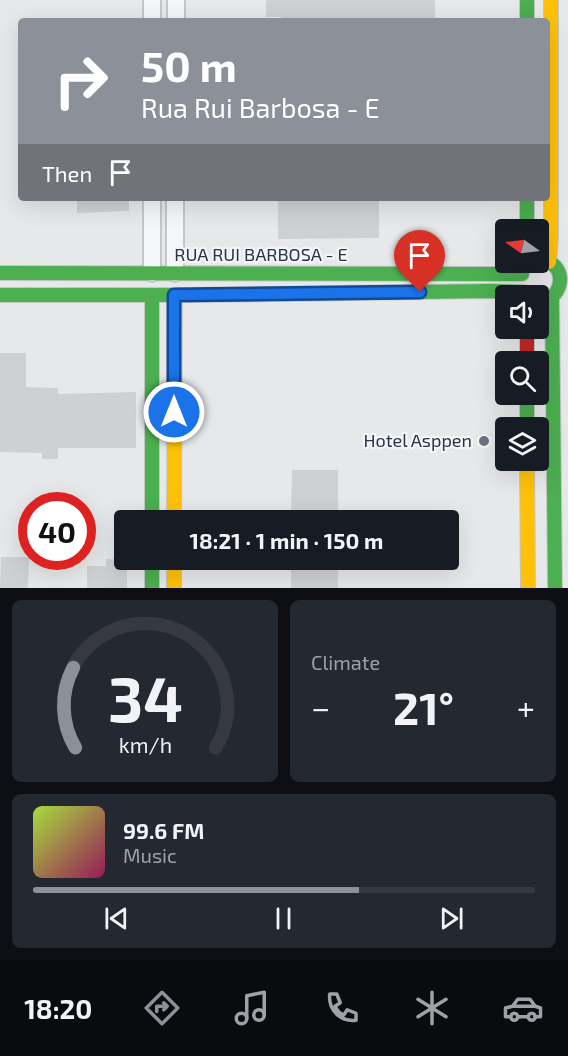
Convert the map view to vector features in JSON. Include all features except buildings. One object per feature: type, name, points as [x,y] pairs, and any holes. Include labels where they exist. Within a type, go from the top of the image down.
[{"type":"street","points":[[152,0],[152,18]]},
{"type":"street","points":[[176,0],[176,18]]},
{"type":"street","points":[[527,0],[527,18]]},
{"type":"street","points":[[550,50],[551,0]]},
{"type":"street","points":[[549,239],[551,236],[550,168]]},
{"type":"street","points":[[152,201],[152,273]]},
{"type":"street","points":[[175,201],[175,273]]},
{"type":"street","points":[[527,201],[527,219]]},
{"type":"street","name":"RUA RUI BARBOSA - E","points":[[0,273],[175,273],[495,265]]},
{"type":"street","points":[[549,265],[554,265],[564,274],[561,287],[554,296],[555,588]]},
{"type":"street","points":[[0,295],[495,292]]},
{"type":"street","points":[[152,295],[152,510]]},
{"type":"street","points":[[174,295],[174,510]]},
{"type":"street","points":[[527,471],[528,588]]},
{"type":"street","points":[[152,570],[152,588]]},
{"type":"street","points":[[174,570],[174,588]]},
{"type":"traffic: fast","points":[[527,0],[527,18]]},
{"type":"traffic: fast","points":[[527,201],[527,219]]},
{"type":"traffic: fast","points":[[549,263],[557,269],[560,280],[557,291],[549,298]]},
{"type":"traffic: fast","points":[[0,273],[522,274]]},
{"type":"traffic: fast","points":[[0,295],[495,291]]},
{"type":"traffic: fast","points":[[152,295],[152,510]]},
{"type":"traffic: fast","points":[[552,299],[555,588]]},
{"type":"traffic: fast","points":[[527,405],[527,417]]},
{"type":"traffic: fast","points":[[152,570],[152,588]]},
{"type":"traffic: slow","points":[[549,262],[551,236],[551,0]]},
{"type":"traffic: slow","points":[[174,510],[175,295]]},
{"type":"traffic: slow","points":[[527,471],[528,588]]},
{"type":"traffic: slow","points":[[174,570],[174,588]]},
{"type":"traffic: jam","points":[[527,339],[527,351]]},
{"type":"place","name":"Hotel Asppen","points":[[484,441]]},
{"type":"route","points":[[174,412],[174,295],[420,292]]}]
